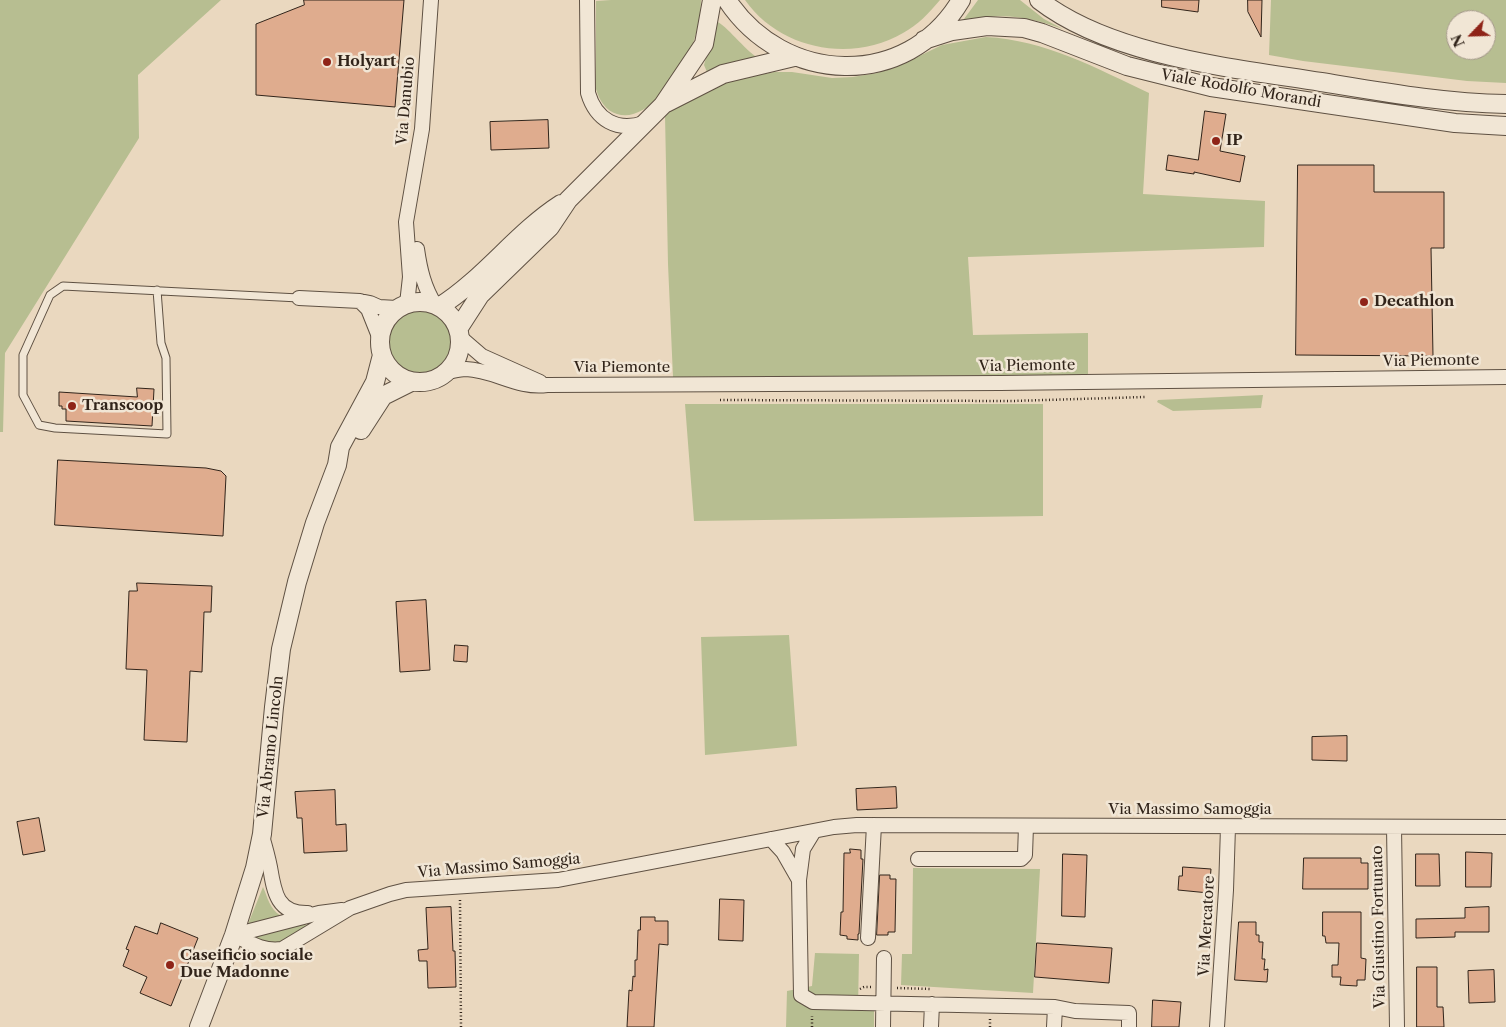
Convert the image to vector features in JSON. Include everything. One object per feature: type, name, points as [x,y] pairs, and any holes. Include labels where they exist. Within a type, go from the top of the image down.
[{"type":"street","name":"Via Danubio","points":[[402,306],[410,277],[406,222],[422,129],[431,0]]},
{"type":"street","points":[[587,0],[588,93],[592,104],[599,115],[609,122],[622,126],[636,126],[644,123]]},
{"type":"street","points":[[459,333],[480,295],[550,227],[568,200],[663,105],[704,44],[712,0]]},
{"type":"street","name":"Viale Rodolfo Morandi","points":[[728,0],[747,26],[777,49],[794,57],[823,64],[852,66],[890,58],[908,50],[924,40],[949,17],[961,0]]},
{"type":"street","name":"Viale Rodolfo Morandi","points":[[1039,0],[1062,16],[1095,31],[1155,52],[1189,60],[1429,98],[1459,102],[1506,104]]},
{"type":"street","name":"Viale Rodolfo Morandi","points":[[924,40],[952,31],[987,26],[1024,28],[1042,33],[1127,66],[1211,87],[1445,122],[1506,126]]},
{"type":"street","points":[[663,105],[723,74],[794,57]]},
{"type":"street","points":[[437,306],[470,285],[542,216],[568,200]]},
{"type":"street","name":"Via Danubio","points":[[408,204],[413,222],[421,274],[425,288],[437,306]]},
{"type":"street","points":[[299,298],[360,301],[370,302],[379,307],[402,306],[418,302],[437,306],[450,315],[459,333],[460,349],[456,361],[447,372],[437,379],[425,382],[412,382],[399,377],[390,370],[368,309],[360,301]]},
{"type":"street","points":[[381,347],[382,328],[388,317],[402,306]]},
{"type":"street","name":"Via Piemonte","points":[[459,333],[482,356],[547,385]]},
{"type":"street","name":"Via Abramo Lincoln","points":[[199,1027],[234,935],[255,868],[262,834],[281,648],[295,591],[312,531],[337,465],[340,447],[377,376],[381,347]]},
{"type":"street","name":"Via Piemonte","points":[[447,372],[472,370],[535,387],[547,385],[1000,383],[1506,377]]},
{"type":"street","name":"Via Abramo Lincoln","points":[[337,465],[347,455],[368,417],[383,396],[412,382]]},
{"type":"street","points":[[868,938],[874,825]]},
{"type":"street","name":"Via Massimo Samoggia","points":[[234,935],[319,913],[350,908],[406,890],[558,880],[834,827],[874,825],[1506,827]]},
{"type":"street","points":[[918,859],[1020,859],[1025,855],[1026,826]]},
{"type":"street","name":"Via Mercatore","points":[[1217,1027],[1228,826]]},
{"type":"street","name":"Via Giustino Fortunato","points":[[1394,827],[1397,1027]]},
{"type":"street","points":[[814,831],[803,849],[799,880],[802,994],[813,1002],[1055,1007],[1075,1011],[1129,1013],[1129,1027]]},
{"type":"street","name":"Via Massimo Samoggia","points":[[262,834],[274,893],[281,903],[295,912],[319,913]]},
{"type":"street","points":[[771,839],[783,852],[799,880]]},
{"type":"street","name":"Via Massimo Samoggia","points":[[227,954],[246,946],[273,950],[282,949],[350,908]]},
{"type":"street","points":[[234,935],[263,949]]},
{"type":"street","points":[[883,1027],[884,958]]},
{"type":"street","points":[[931,1027],[932,1004]]},
{"type":"street","points":[[1054,1027],[1055,1007]]},
{"type":"lane","points":[[157,290],[161,343],[166,358],[167,434],[55,428],[39,425],[23,395],[23,356],[50,295],[63,286],[157,290],[299,298]]},
{"type":"path","points":[[455,896],[460,896],[461,1027]]},
{"type":"green space","points":[[0,0],[221,0],[138,75],[139,138],[5,353],[3,432],[0,432]]},
{"type":"green space","points":[[701,0],[700,16],[694,40],[680,72],[657,100],[637,113],[627,115],[613,113],[606,108],[596,89],[596,1]]},
{"type":"green space","points":[[745,0],[940,0],[923,18],[903,33],[883,42],[862,48],[840,49],[818,46],[797,40],[777,30],[760,17]]},
{"type":"green space","points":[[978,0],[1020,0],[1044,19],[1063,29],[1025,18],[1001,16],[975,19],[961,23]]},
{"type":"green space","points":[[1271,0],[1506,0],[1506,83],[1467,81],[1303,61],[1269,55]]},
{"type":"green space","points":[[716,21],[758,58],[707,72],[704,65]]},
{"type":"green space","points":[[986,37],[1008,39],[1050,49],[1090,65],[1149,93],[1143,194],[1265,201],[1264,247],[968,257],[973,335],[1088,333],[1088,375],[673,377],[668,264],[665,115],[674,106],[729,81],[774,72],[792,72],[832,78],[877,73],[911,60],[942,45]]},
{"type":"green space","points":[[420,309],[432,312],[443,319],[450,330],[453,342],[450,354],[443,365],[432,372],[420,375],[408,372],[397,365],[390,354],[387,342],[390,330],[397,319],[408,312]]},
{"type":"green space","points":[[1263,395],[1261,408],[1173,411],[1157,402],[1158,400]]},
{"type":"green space","points":[[685,404],[1043,404],[1043,516],[694,521]]},
{"type":"green space","points":[[789,635],[797,746],[705,755],[701,637]]},
{"type":"green space","points":[[913,868],[1040,869],[1033,993],[901,985],[902,954],[912,954]]},
{"type":"green space","points":[[263,887],[271,906],[281,916],[248,924]]},
{"type":"green space","points":[[305,923],[306,926],[282,942],[270,943],[255,937],[255,935]]},
{"type":"green space","points":[[815,953],[859,954],[858,1010],[874,1010],[874,1027],[786,1027],[787,991],[812,986]]},
{"type":"building","name":"Holyart","points":[[304,0],[404,0],[395,107],[256,95],[256,24],[304,5]]},
{"type":"building","points":[[1162,0],[1199,0],[1198,12],[1162,7]]},
{"type":"building","points":[[1248,0],[1262,0],[1261,37],[1248,12]]},
{"type":"building","points":[[1205,111],[1226,114],[1220,151],[1245,156],[1240,182],[1194,172],[1194,174],[1166,170],[1168,155],[1198,160]]},
{"type":"building","points":[[548,120],[549,148],[491,150],[490,122]]},
{"type":"building","name":"Decathlon","points":[[1298,165],[1374,165],[1374,192],[1444,192],[1444,248],[1431,248],[1433,356],[1296,355]]},
{"type":"building","points":[[137,388],[154,389],[152,426],[66,421],[66,409],[62,409],[62,406],[59,406],[59,392],[137,397]]},
{"type":"building","points":[[58,460],[206,468],[221,471],[226,476],[223,536],[55,525]]},
{"type":"building","points":[[137,583],[212,586],[211,612],[204,612],[202,672],[190,671],[187,742],[144,740],[147,670],[126,669],[129,591],[137,591]]},
{"type":"building","points":[[426,600],[430,670],[400,672],[396,602]]},
{"type":"building","points":[[455,645],[468,646],[467,662],[454,661]]},
{"type":"building","points":[[1347,736],[1347,761],[1312,760],[1312,737]]},
{"type":"building","points":[[896,787],[897,808],[857,810],[856,789]]},
{"type":"building","points":[[335,790],[336,825],[346,824],[347,851],[304,853],[302,818],[297,818],[295,792]]},
{"type":"building","points":[[39,818],[45,851],[23,855],[17,822]]},
{"type":"building","points":[[850,849],[861,850],[861,859],[863,859],[858,940],[847,939],[847,936],[840,935],[841,912],[843,912],[844,853],[850,853]]},
{"type":"building","points":[[1466,852],[1492,853],[1491,887],[1466,887]]},
{"type":"building","points":[[1063,854],[1087,855],[1085,917],[1062,916]]},
{"type":"building","points":[[1416,854],[1439,854],[1440,886],[1416,886]]},
{"type":"building","points":[[1304,858],[1361,858],[1361,863],[1368,863],[1368,889],[1303,889]]},
{"type":"building","points":[[1183,867],[1211,869],[1209,893],[1178,890],[1179,876],[1182,876]]},
{"type":"building","points":[[880,875],[890,875],[890,879],[896,879],[895,932],[888,932],[888,935],[877,935]]},
{"type":"building","points":[[720,899],[744,900],[743,941],[719,940]]},
{"type":"building","points":[[451,907],[456,987],[428,988],[427,961],[419,961],[418,950],[428,949],[426,908]]},
{"type":"building","points":[[1489,907],[1489,932],[1455,932],[1455,937],[1416,938],[1416,919],[1465,918],[1465,908]]},
{"type":"building","points":[[1323,912],[1361,912],[1361,958],[1366,959],[1365,980],[1357,980],[1357,986],[1340,985],[1341,977],[1332,977],[1332,965],[1338,965],[1339,943],[1326,943],[1325,936],[1323,936]]},
{"type":"building","points":[[641,917],[655,917],[655,921],[668,921],[668,945],[659,944],[654,1027],[627,1027],[629,990],[632,991],[633,976],[635,977],[638,930],[640,930]]},
{"type":"building","points":[[1239,922],[1256,922],[1256,935],[1259,935],[1259,942],[1263,942],[1262,959],[1265,959],[1264,970],[1268,969],[1267,982],[1235,980]]},
{"type":"building","name":"Caseificio sociale Due Madonne","points":[[161,923],[198,938],[171,1006],[140,993],[147,977],[123,966],[129,950],[126,949],[135,926],[157,934]]},
{"type":"building","points":[[1037,943],[1112,948],[1109,983],[1035,977]]},
{"type":"building","points":[[1417,967],[1437,967],[1437,1007],[1443,1007],[1444,1027],[1417,1027]]},
{"type":"building","points":[[1494,970],[1495,1002],[1469,1003],[1468,971]]},
{"type":"building","points":[[1153,1000],[1181,1002],[1179,1027],[1152,1027]]},
{"type":"place","name":"Holyart","points":[[327,62]]},
{"type":"place","name":"IP","points":[[1216,141]]},
{"type":"place","name":"Decathlon","points":[[1364,302]]},
{"type":"place","name":"Transcoop","points":[[72,406]]},
{"type":"place","name":"Caseificio sociale Due Madonne","points":[[170,965]]}]
